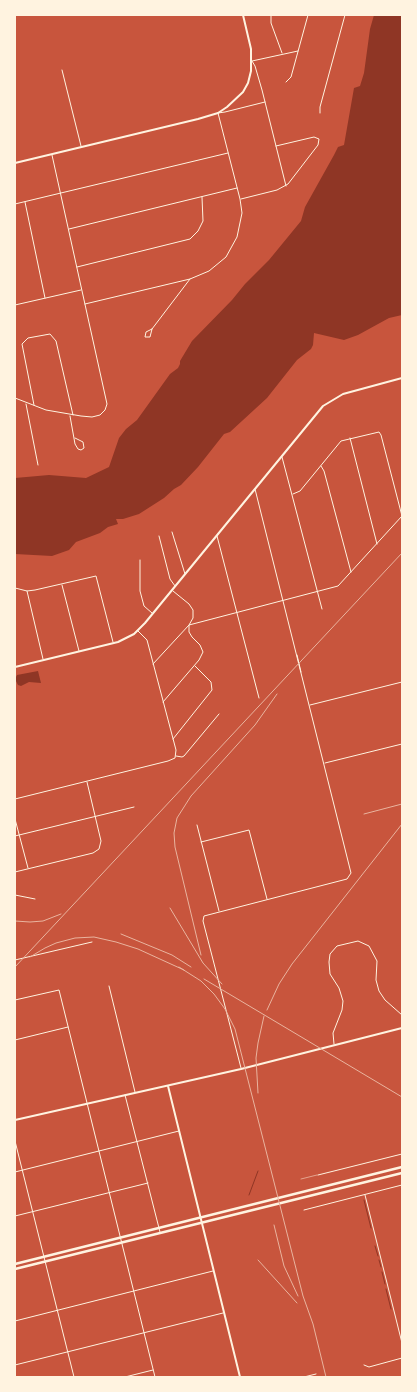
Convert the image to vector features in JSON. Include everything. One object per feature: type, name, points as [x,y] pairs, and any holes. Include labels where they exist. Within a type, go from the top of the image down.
[{"type":"main road","points":[[15,163],[198,119],[218,113],[232,104],[243,92],[250,77],[252,61],[243,15]]},
{"type":"main road","points":[[15,667],[114,643],[128,638],[138,631],[319,411],[343,394],[402,378]]},
{"type":"main road","points":[[15,1120],[241,1069],[402,1028]]},
{"type":"main road","points":[[168,1085],[240,1377]]},
{"type":"main road","points":[[15,1269],[120,1238],[266,1204],[402,1167]]},
{"type":"main road","points":[[293,1197],[402,1173]]},
{"type":"main road","points":[[15,1264],[122,1242],[171,1230],[201,1220]]},
{"type":"main road","points":[[171,1230],[177,1224]]},
{"type":"street","points":[[271,15],[271,23],[282,54]]},
{"type":"street","points":[[286,82],[291,77],[308,15]]},
{"type":"street","points":[[320,113],[344,15]]},
{"type":"street","points":[[286,186],[265,102],[252,61],[298,51]]},
{"type":"street","points":[[62,70],[82,147]]},
{"type":"street","points":[[85,304],[190,279],[215,267],[230,251],[238,237],[241,223],[240,199],[218,113],[265,102]]},
{"type":"street","points":[[240,199],[286,186],[292,181],[318,145],[318,138],[314,137],[276,146]]},
{"type":"street","points":[[15,204],[228,153]]},
{"type":"street","points":[[15,398],[55,413],[73,416],[97,416],[105,410],[107,401],[52,154]]},
{"type":"street","points":[[69,229],[237,188]]},
{"type":"street","points":[[76,268],[190,239],[198,231],[203,221],[202,197]]},
{"type":"street","points":[[24,202],[45,298]]},
{"type":"street","points":[[152,329],[190,279]]},
{"type":"street","points":[[180,281],[183,289]]},
{"type":"street","points":[[15,305],[81,290]]},
{"type":"street","points":[[34,406],[22,344],[26,339],[50,334],[55,337],[73,416]]},
{"type":"street","points":[[26,402],[38,465]]},
{"type":"street","points":[[70,415],[74,438],[78,449],[84,448],[83,442],[74,438]]},
{"type":"street","points":[[189,625],[338,586],[402,516],[380,432],[341,441],[300,491],[293,494]]},
{"type":"street","points":[[350,438],[377,544]]},
{"type":"street","points":[[282,456],[322,609]]},
{"type":"street","points":[[321,466],[324,471],[351,572]]},
{"type":"street","points":[[241,1069],[203,921],[204,916],[347,879],[351,876],[255,489]]},
{"type":"street","points":[[172,532],[185,574]]},
{"type":"street","points":[[216,535],[259,698]]},
{"type":"street","points":[[159,536],[170,579],[176,586]]},
{"type":"street","points":[[140,560],[140,592],[144,606],[152,614]]},
{"type":"street","points":[[15,588],[27,591],[62,585],[96,576],[114,643]]},
{"type":"street","points":[[62,585],[79,651]]},
{"type":"street","points":[[153,664],[189,625],[193,618],[193,610],[189,604],[172,590]]},
{"type":"street","points":[[27,591],[43,660]]},
{"type":"street","points":[[163,702],[201,656],[202,649],[190,635],[189,625]]},
{"type":"street","points":[[15,799],[172,760],[175,756],[173,739],[146,638],[138,631]]},
{"type":"street","points":[[173,739],[212,690],[211,682],[194,665]]},
{"type":"street","points":[[309,705],[402,682]]},
{"type":"street","points":[[175,756],[184,756],[219,714]]},
{"type":"street","points":[[324,764],[402,744]]},
{"type":"street","points":[[15,872],[94,853],[99,849],[101,841],[87,782]]},
{"type":"street","points":[[15,836],[134,807]]},
{"type":"street","points":[[15,819],[28,869]]},
{"type":"street","points":[[197,825],[219,912]]},
{"type":"street","points":[[201,842],[249,830],[268,899]]},
{"type":"street","points":[[15,895],[35,899]]},
{"type":"street","points":[[15,960],[92,942]]},
{"type":"street","points":[[335,1045],[333,1033],[342,1010],[343,1001],[339,988],[330,974],[329,962],[332,952],[337,946],[358,942],[370,946],[377,961],[376,980],[380,994],[402,1015]]},
{"type":"street","points":[[109,986],[136,1093]]},
{"type":"street","points":[[15,1000],[59,990],[155,1377]]},
{"type":"street","points":[[15,1040],[68,1027]]},
{"type":"street","points":[[125,1095],[160,1233]]},
{"type":"street","points":[[15,1172],[178,1131]]},
{"type":"street","points":[[15,1141],[74,1377]]},
{"type":"street","points":[[318,1175],[402,1154]]},
{"type":"street","points":[[15,1216],[148,1183]]},
{"type":"street","points":[[304,1210],[402,1186]]},
{"type":"street","points":[[365,1195],[402,1343]]},
{"type":"street","points":[[15,1321],[213,1271]]},
{"type":"street","points":[[15,1365],[224,1313]]},
{"type":"street","points":[[364,1365],[369,1366],[402,1358]]},
{"type":"street","points":[[125,1377],[153,1370]]},
{"type":"street","points":[[304,1377],[316,1374]]},
{"type":"lane","points":[[301,1179],[318,1175]]},
{"type":"shaded area","points":[[374,15],[402,15],[402,315],[389,318],[358,335],[344,340],[314,333],[311,349],[297,360],[267,398],[230,432],[224,434],[181,485],[139,514],[116,519],[118,524],[76,542],[69,550],[52,556],[15,554],[15,478],[49,475],[86,478],[109,467],[119,438],[137,420],[170,374],[178,368],[192,341],[269,260],[301,221],[305,207],[338,147],[344,145],[354,88],[360,86],[364,73],[370,29]]},
{"type":"shaded area","points":[[38,671],[41,683],[29,682],[21,686],[18,685],[15,679],[17,675]]},
{"type":"waterway","points":[[249,1195],[258,1171]]},
{"type":"waterway","points":[[364,1200],[371,1228]]},
{"type":"waterway","points":[[375,1246],[378,1256]]},
{"type":"waterway","points":[[379,1260],[381,1267]]},
{"type":"waterway","points":[[382,1272],[385,1284]]},
{"type":"waterway","points":[[386,1289],[391,1309]]},
{"type":"railway","points":[[15,967],[402,553]]},
{"type":"railway","points":[[201,955],[175,847],[174,833],[177,818],[191,796],[255,725],[277,694]]},
{"type":"railway","points":[[364,814],[402,804]]},
{"type":"railway","points":[[267,1010],[279,984],[292,964],[402,824]]},
{"type":"railway","points":[[170,908],[203,963],[222,984]]},
{"type":"railway","points":[[15,921],[43,921],[61,914]]},
{"type":"railway","points":[[121,934],[172,955],[191,967]]},
{"type":"railway","points":[[30,957],[56,943],[75,938],[94,937],[138,949],[184,970]]},
{"type":"railway","points":[[179,967],[201,981],[214,994],[225,1009],[235,1029],[303,1296],[313,1324],[326,1377]]},
{"type":"railway","points":[[204,979],[402,1097]]},
{"type":"railway","points":[[258,1093],[256,1058],[264,1016]]},
{"type":"railway","points":[[274,1225],[284,1266],[298,1296]]},
{"type":"railway","points":[[258,1260],[297,1303]]}]
